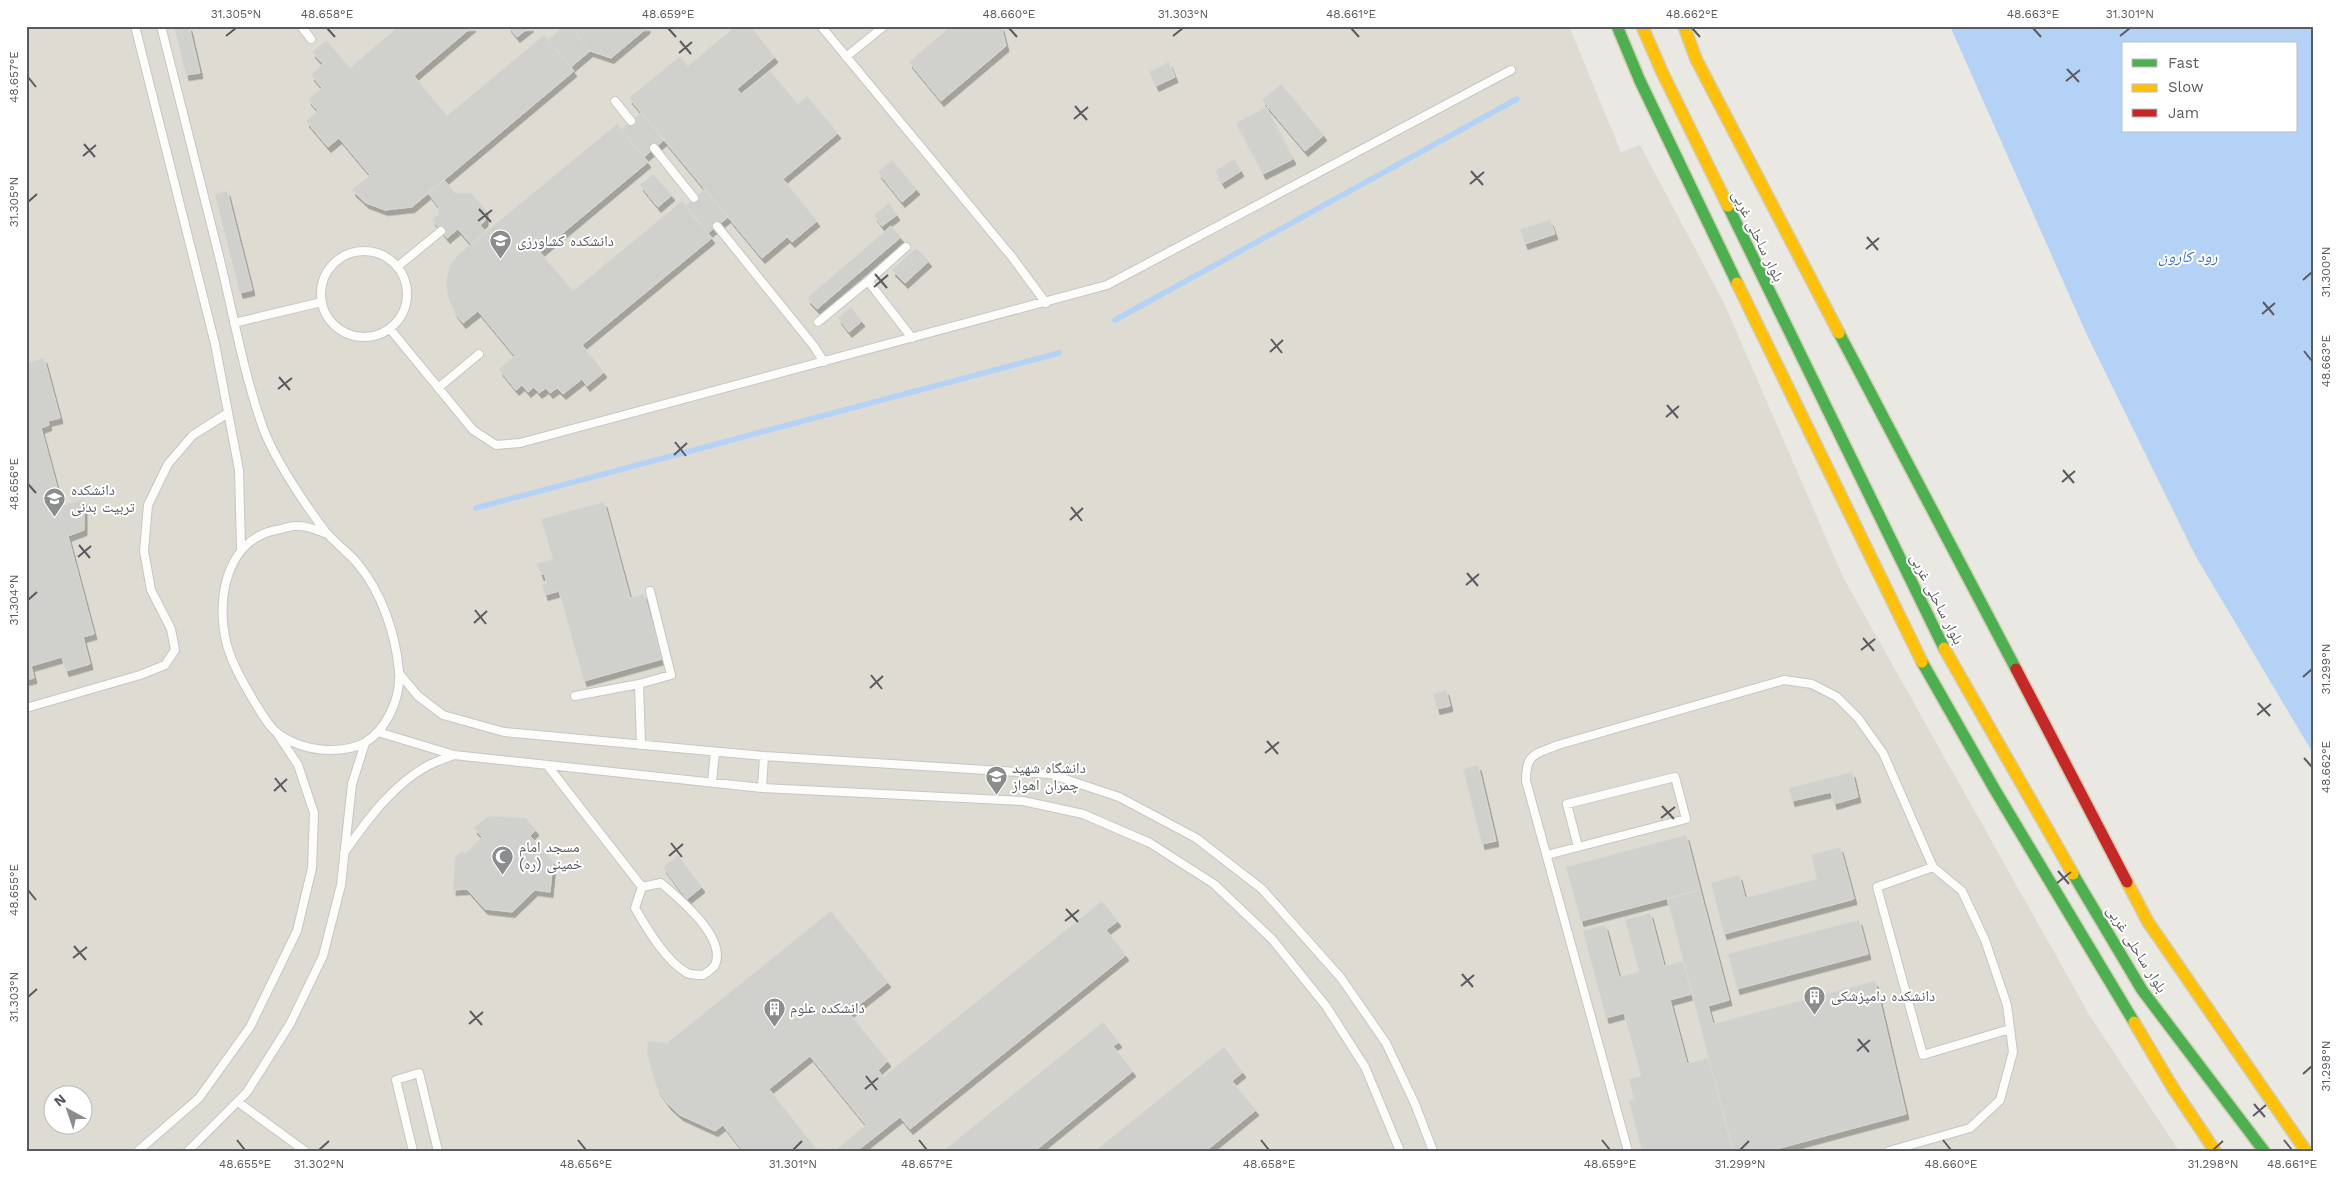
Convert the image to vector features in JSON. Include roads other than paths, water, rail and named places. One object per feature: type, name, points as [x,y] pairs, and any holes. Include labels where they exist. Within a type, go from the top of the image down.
[{"type":"main road","points":[[1617,26],[1640,81],[1917,654],[1995,790],[2158,1062],[2215,1151]]},
{"type":"main road","name":"بلوار ساحلی غربی","points":[[1642,26],[1662,72],[1940,641],[2024,791],[2142,990],[2264,1151]]},
{"type":"main road","name":"بلوار ساحلی غربی","points":[[1684,26],[1705,77],[2148,922],[2306,1151]]},
{"type":"lane","points":[[135,26],[215,344],[239,470],[241,548]]},
{"type":"lane","points":[[161,26],[243,360],[263,428],[294,486],[328,534],[355,560],[372,585],[386,615],[396,645],[399,691],[388,717],[378,732],[365,743],[346,749],[317,749],[303,746],[276,732]]},
{"type":"lane","points":[[301,26],[311,39]]},
{"type":"lane","points":[[821,26],[1012,257],[1046,303]]},
{"type":"lane","points":[[846,57],[884,26]]},
{"type":"lane","points":[[390,329],[473,430],[496,445],[516,444],[1046,303],[1107,285],[1511,70]]},
{"type":"lane","points":[[615,101],[631,121]]},
{"type":"lane","points":[[654,148],[694,198]]},
{"type":"lane","points":[[717,226],[813,345],[824,362]]},
{"type":"lane","points":[[397,268],[441,231]]},
{"type":"lane","points":[[818,322],[868,281],[906,246]]},
{"type":"lane","points":[[368,251],[388,258],[397,268],[402,273],[408,293],[404,313],[390,329],[371,337],[350,335],[333,324],[322,302],[322,285],[331,266],[348,254],[368,251]]},
{"type":"lane","points":[[868,281],[912,338]]},
{"type":"lane","points":[[234,323],[322,302]]},
{"type":"lane","points":[[438,388],[479,354]]},
{"type":"lane","points":[[26,708],[140,675],[165,665],[175,650],[171,629],[151,590],[144,551],[148,505],[168,464],[174,457],[194,435],[228,413]]},
{"type":"lane","points":[[138,1151],[199,1098],[250,1027],[297,931],[312,868],[314,813],[298,764],[264,717],[235,669],[226,642],[223,592],[229,569],[241,548],[265,532],[299,526],[328,534]]},
{"type":"lane","points":[[575,696],[639,684],[671,675],[650,591]]},
{"type":"lane","points":[[399,673],[418,696],[444,716],[504,732],[764,756],[1050,774],[1119,797],[1196,838],[1262,889],[1340,978],[1386,1043],[1415,1104],[1433,1151]]},
{"type":"lane","points":[[1628,1151],[1526,782],[1526,765],[1533,755],[1558,745],[1784,680],[1812,684],[1837,697],[1858,718],[1883,753],[1933,867],[1962,891],[1966,899],[1991,959],[2007,1005],[2013,1052],[2000,1100],[1970,1128],[1889,1151]]},
{"type":"lane","points":[[639,684],[641,745]]},
{"type":"lane","points":[[378,732],[454,755],[762,788],[1023,801],[1083,814],[1150,843],[1214,884],[1272,939],[1326,1006],[1365,1067],[1400,1151]]},
{"type":"lane","points":[[188,1151],[248,1092],[290,1024],[323,956],[341,885],[352,784],[365,743]]},
{"type":"lane","points":[[712,782],[715,752]]},
{"type":"lane","points":[[343,855],[365,823],[406,781],[430,764],[454,755]]},
{"type":"lane","points":[[762,788],[764,756]]},
{"type":"lane","points":[[547,765],[642,887]]},
{"type":"lane","points":[[1546,855],[1578,847],[1686,819],[1674,777],[1567,804],[1578,847]]},
{"type":"lane","points":[[1933,867],[1877,887],[1923,1054],[2010,1029]]},
{"type":"lane","points":[[661,883],[678,897],[714,939],[718,952],[714,966],[703,975],[689,974],[675,964],[648,931],[635,908],[642,887],[661,883]]},
{"type":"lane","points":[[413,1151],[396,1080],[419,1073],[438,1151]]},
{"type":"lane","points":[[238,1102],[305,1151]]},
{"type":"water","name":"رود کارون","points":[[1950,26],[2314,26],[2314,755],[2195,555],[2087,335]]},
{"type":"waterway","points":[[1115,320],[1517,99]]},
{"type":"waterway","points":[[476,508],[1059,353]]},
{"type":"place","name":"دانشکده کشاورزی","points":[[501,260]]},
{"type":"place","name":"دانشکده تربیت بدنی","points":[[55,518]]},
{"type":"place","name":"دانشگاه شهید چمران اهواز","points":[[996,796]]},
{"type":"place","name":"مسجد امام خمینی (ره)","points":[[503,875]]},
{"type":"place","name":"دانشکده دامپزشکی","points":[[1815,1015]]},
{"type":"place","name":"دانشکده علوم","points":[[774,1027]]}]
